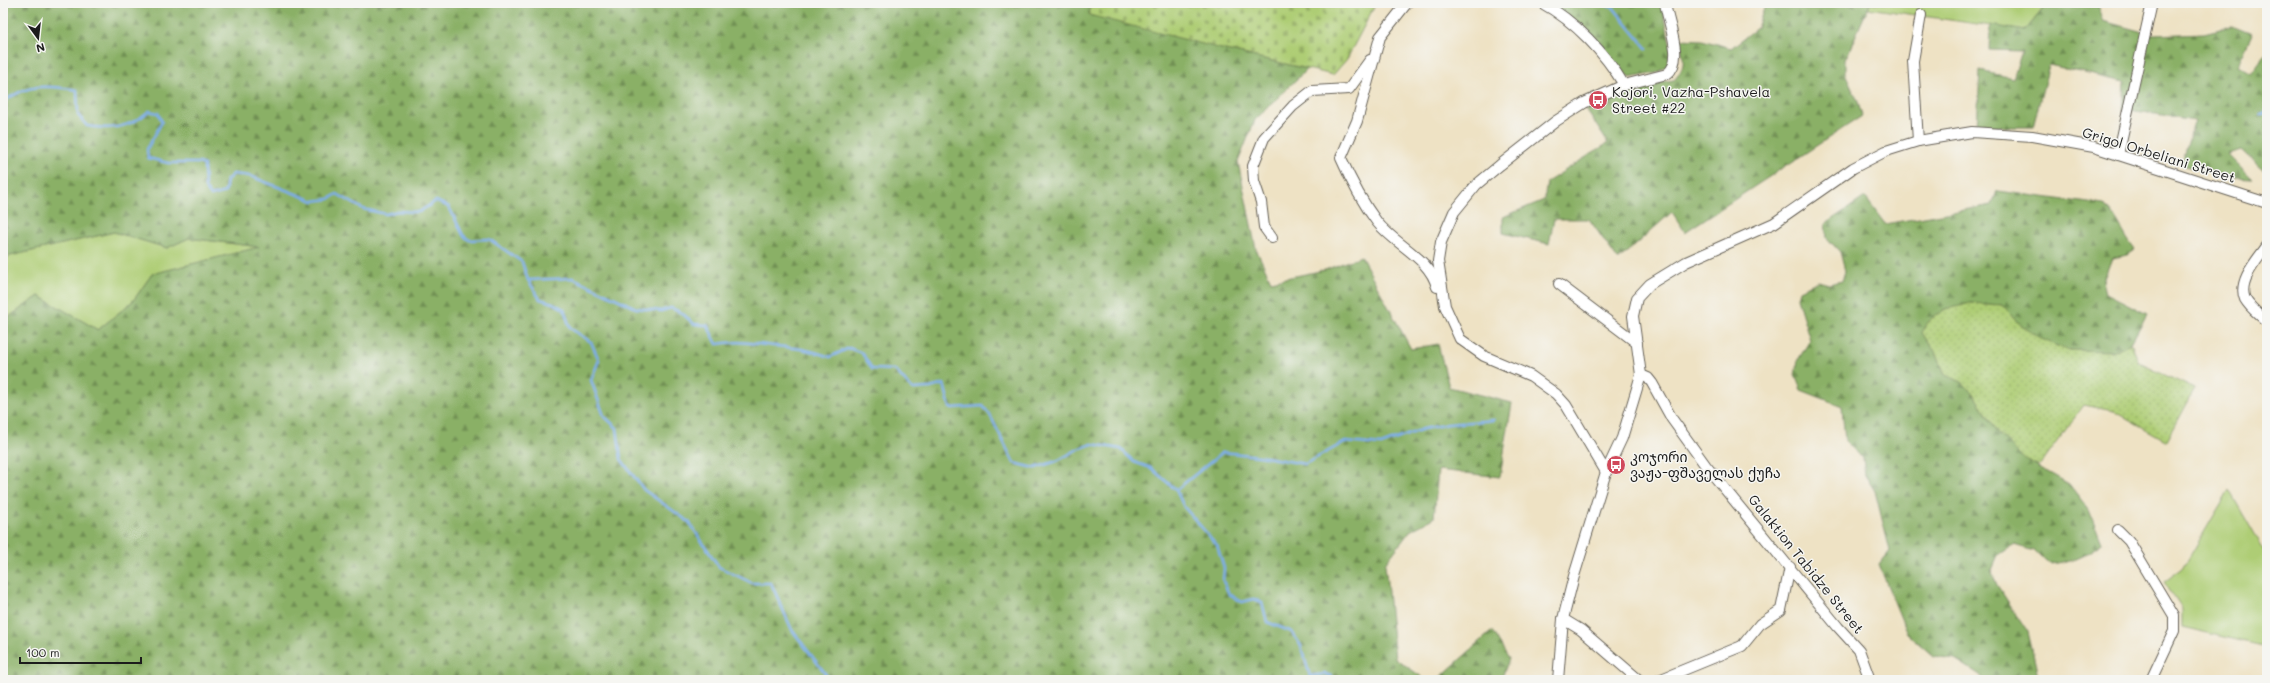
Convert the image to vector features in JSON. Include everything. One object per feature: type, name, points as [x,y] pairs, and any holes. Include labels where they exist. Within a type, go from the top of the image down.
[{"type":"street","points":[[1407,3],[1380,37],[1356,121],[1341,158],[1356,190],[1378,223],[1430,270],[1439,296],[1460,339],[1484,356],[1546,385],[1566,405],[1606,472]]},
{"type":"street","points":[[1542,3],[1552,9],[1588,40],[1612,64],[1624,85]]},
{"type":"street","points":[[1445,306],[1438,261],[1441,242],[1454,212],[1465,197],[1500,165],[1556,121],[1584,103],[1624,85],[1667,74],[1673,69],[1677,55],[1665,3]]},
{"type":"street","points":[[2118,155],[2152,3]]},
{"type":"street","points":[[1918,141],[1913,61],[1921,14]]},
{"type":"street","points":[[1272,238],[1264,227],[1261,202],[1254,181],[1253,166],[1264,138],[1292,106],[1312,91],[1349,89],[1374,56]]},
{"type":"street","name":"Grigol Orbeliani Street","points":[[1641,375],[1633,316],[1637,298],[1650,284],[1686,262],[1774,223],[1853,168],[1879,154],[1918,141],[1972,132],[2032,136],[2094,147],[2267,203]]},
{"type":"street","points":[[2267,246],[2244,283],[2244,292],[2248,302],[2267,322]]},
{"type":"street","points":[[1559,284],[1637,343]]},
{"type":"street","points":[[1558,680],[1563,619],[1606,472],[1622,438],[1641,375]]},
{"type":"street","name":"Galaktion Tabidze Street","points":[[1641,375],[1648,378],[1652,383],[1672,419],[1698,454],[1838,627],[1859,650],[1870,680]]},
{"type":"street","points":[[2118,530],[2129,541],[2174,616],[2174,631],[2151,680]]},
{"type":"street","points":[[1659,680],[1742,646],[1760,624],[1780,610],[1790,567]]},
{"type":"street","points":[[1563,619],[1581,630],[1639,680]]},
{"type":"green space","points":[[3,3],[1090,3],[1089,14],[1226,50],[1307,69],[1255,120],[1238,162],[1256,249],[1271,281],[1325,270],[1361,256],[1411,349],[1438,344],[1449,387],[1512,403],[1500,477],[1438,470],[1434,518],[1410,531],[1385,564],[1395,658],[1426,680],[3,680],[3,321],[39,296],[98,330],[133,301],[152,274],[259,247],[189,238],[167,248],[114,232],[10,256],[3,260]]},
{"type":"green space","points":[[1090,3],[1376,3],[1347,59],[1333,75],[1226,50],[1089,15]]},
{"type":"green space","points":[[1549,3],[1662,3],[1672,53],[1669,65],[1657,73],[1629,78],[1577,24]]},
{"type":"green space","points":[[1766,3],[1870,3],[1845,60],[1845,73],[1857,99],[1862,116],[1685,232],[1672,212],[1618,260],[1589,219],[1554,219],[1549,244],[1503,233],[1503,217],[1544,200],[1547,182],[1608,143],[1585,108],[1637,85],[1674,80],[1683,65],[1683,56],[1679,39],[1702,40],[1731,48],[1757,28]]},
{"type":"green space","points":[[1870,3],[2032,3],[2043,9],[2025,31],[1868,8]]},
{"type":"green space","points":[[2032,3],[2096,3],[2103,21],[2154,35],[2204,33],[2232,26],[2252,34],[2237,66],[2251,74],[2267,53],[2267,173],[2242,150],[2227,154],[2252,179],[2234,178],[2181,165],[2195,120],[2123,109],[2125,82],[2049,65],[2033,127],[1977,127],[1980,71],[2013,78],[2022,51],[1989,50],[1990,25],[2025,31],[2043,9]]},
{"type":"green space","points":[[1997,191],[2104,205],[2113,215],[2135,250],[2128,255],[2112,258],[2103,281],[2106,293],[2147,314],[2131,343],[2113,351],[2068,350],[2039,338],[2015,320],[2002,305],[1970,303],[1942,311],[1922,333],[1938,356],[1945,375],[1962,382],[1972,392],[2000,435],[2023,458],[2069,484],[2089,510],[2102,543],[2077,558],[2050,564],[2034,551],[2014,545],[1997,556],[1991,570],[1997,585],[2028,632],[2039,680],[1984,680],[1980,675],[1955,659],[1933,656],[1907,633],[1879,565],[1890,551],[1875,491],[1865,475],[1863,458],[1845,441],[1842,406],[1801,390],[1795,375],[1798,360],[1810,340],[1797,298],[1799,290],[1818,281],[1829,284],[1842,281],[1845,271],[1840,252],[1827,238],[1825,224],[1865,197],[1885,224],[1992,205]]},
{"type":"green space","points":[[114,232],[167,248],[189,238],[260,247],[152,274],[133,301],[98,330],[39,296],[3,321],[3,260],[10,256]]},
{"type":"green space","points":[[1970,303],[2002,305],[2015,320],[2039,338],[2068,350],[2113,351],[2131,343],[2139,363],[2195,389],[2167,441],[2114,411],[2084,405],[2039,466],[2023,458],[2000,435],[1972,392],[1962,382],[1945,375],[1938,356],[1922,333],[1926,325],[1936,315]]},
{"type":"green space","points":[[2229,490],[2267,556],[2267,647],[2182,627],[2182,609],[2164,582],[2183,568]]},
{"type":"green space","points":[[1492,631],[1509,659],[1501,680],[1437,680]]},
{"type":"waterway","points":[[1597,3],[1612,6],[1647,49]]},
{"type":"waterway","points":[[3,102],[21,91],[38,87],[56,87],[77,90],[78,115],[87,126],[105,128],[120,126],[135,121],[149,111],[158,113],[162,122],[147,149],[148,158],[168,163],[199,163],[204,165],[205,188],[211,196],[225,192],[227,180],[233,174],[250,176],[314,201],[329,199],[337,194],[363,209],[386,214],[397,211],[419,212],[436,201],[449,207],[463,235],[469,240],[489,239],[522,262],[528,280],[540,299],[553,303],[564,309],[570,328],[591,342],[599,360],[591,380],[604,416],[617,428],[621,459],[644,490],[689,522],[719,567],[752,583],[771,583],[792,630],[825,673],[828,680]]},
{"type":"waterway","points":[[2260,114],[2267,113]]},
{"type":"waterway","points":[[528,280],[573,278],[636,308],[661,311],[671,308],[682,313],[694,324],[707,325],[717,344],[740,342],[790,347],[830,357],[849,348],[862,353],[872,369],[895,370],[912,389],[930,388],[944,384],[950,408],[983,406],[990,415],[1014,463],[1035,468],[1057,461],[1078,449],[1092,444],[1121,449],[1134,462],[1151,468],[1176,490],[1184,507],[1217,545],[1224,568],[1223,581],[1229,594],[1242,602],[1254,599],[1262,602],[1267,622],[1292,632],[1301,646],[1310,676],[1325,674],[1332,676],[1334,680]]},
{"type":"waterway","points":[[1176,490],[1223,452],[1259,456],[1305,464],[1345,442],[1381,445],[1423,429],[1448,424],[1494,420]]},
{"type":"place","name":"Kojori, Vazha-Pshavela Street #22","points":[[1598,100]]},
{"type":"place","name":"კოჯორი ვაჟა-ფშაველას ქუჩა","points":[[1616,465]]}]
